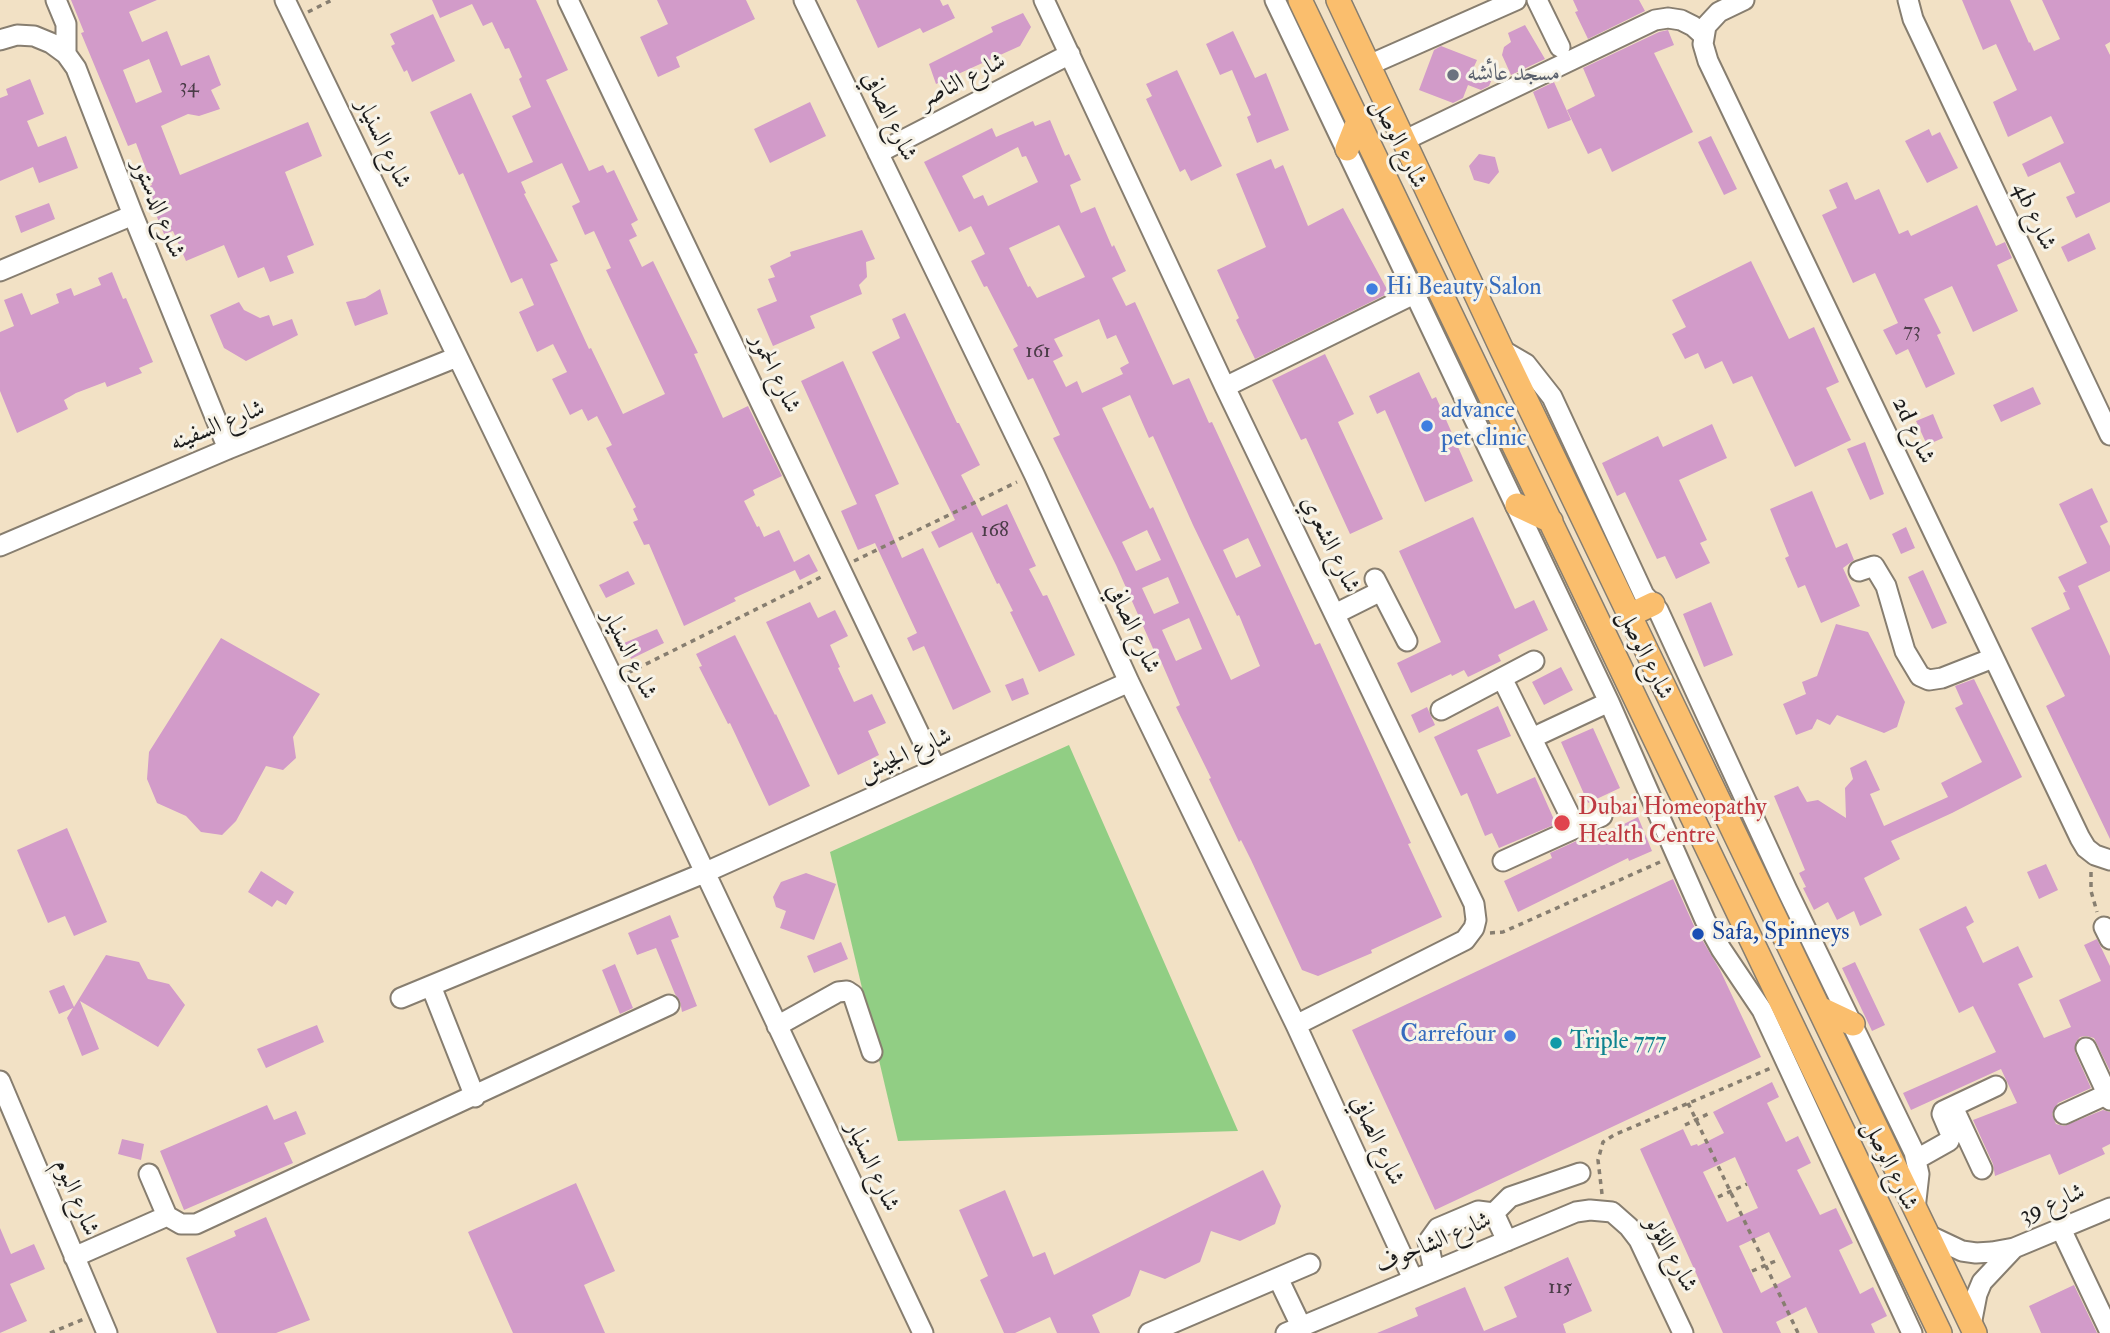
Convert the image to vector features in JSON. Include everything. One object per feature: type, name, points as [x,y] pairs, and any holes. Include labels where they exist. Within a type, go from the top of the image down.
[{"type":"main road","name":"شارع الوصل","points":[[1300,0],[1940,1333]]},
{"type":"main road","name":"شارع الوصل","points":[[1338,0],[1502,351],[1973,1329]]},
{"type":"main road","points":[[1347,149],[1358,121]]},
{"type":"main road","points":[[1517,505],[1551,521]]},
{"type":"main road","points":[[1630,615],[1653,604]]},
{"type":"main road","points":[[1819,1008],[1853,1024]]},
{"type":"street","points":[[56,0],[66,24],[66,54]]},
{"type":"street","name":"شارع السنيار","points":[[285,0],[608,668],[923,1333]]},
{"type":"street","name":"شارع الحمور","points":[[568,0],[936,769]]},
{"type":"street","name":"شارع الصافي","points":[[804,0],[1034,474],[1129,682],[1296,1025],[1413,1279]]},
{"type":"street","name":"شارع الشعري","points":[[1044,0],[1474,904],[1474,928]]},
{"type":"street","points":[[1275,0],[1517,505],[1678,854],[1705,920],[1762,1010],[1784,1063],[1912,1333]]},
{"type":"street","points":[[1369,65],[1516,0]]},
{"type":"street","points":[[1537,0],[1560,47]]},
{"type":"street","points":[[1405,141],[1655,20],[1681,20],[1703,35],[1706,26],[1719,12],[1744,0]]},
{"type":"street","name":"4b شارع","points":[[1898,0],[1910,10],[2110,435]]},
{"type":"street","points":[[0,40],[17,35],[34,36],[51,43],[66,54]]},
{"type":"street","name":"2d شارع","points":[[1703,35],[1708,61],[2080,838],[2086,848],[2103,857]]},
{"type":"street","name":"شارع الدستور","points":[[66,54],[76,68],[228,449]]},
{"type":"street","name":"شارع الناصر","points":[[878,153],[1070,54]]},
{"type":"street","points":[[0,271],[133,215]]},
{"type":"street","points":[[1226,387],[1414,294]]},
{"type":"street","points":[[1502,351],[1526,364],[1552,397],[1644,595],[1653,604],[1917,1159],[1919,1174],[1915,1209]]},
{"type":"street","name":"شارع السفينه","points":[[0,546],[457,356]]},
{"type":"street","points":[[1859,571],[1874,566],[1886,586],[1905,651],[1920,676],[1929,680],[1942,678],[1993,658]]},
{"type":"street","points":[[1335,614],[1378,585],[1407,641]]},
{"type":"street","points":[[1441,710],[1534,661]]},
{"type":"street","points":[[1502,678],[1576,828]]},
{"type":"street","name":"شارع الجيش","points":[[401,998],[704,873],[1129,682]]},
{"type":"street","points":[[1532,738],[1609,702]]},
{"type":"street","points":[[1503,861],[1602,816]]},
{"type":"street","points":[[1296,1025],[1453,947],[1465,940],[1474,928]]},
{"type":"street","points":[[431,986],[475,1097]]},
{"type":"street","points":[[777,1026],[838,992],[847,991],[853,995],[872,1052]]},
{"type":"street","points":[[149,1174],[167,1216],[188,1225],[203,1221],[669,1005]]},
{"type":"street","points":[[2064,1114],[2109,1096],[2085,1048]]},
{"type":"street","name":"شارع البوم","points":[[0,1081],[107,1333]]},
{"type":"street","points":[[1917,1159],[1949,1141],[1951,1135],[1942,1113],[1996,1086]]},
{"type":"street","points":[[1952,1106],[1982,1169]]},
{"type":"street","points":[[1494,1213],[1510,1197],[1580,1173]]},
{"type":"street","name":"شارع 39","points":[[1928,1235],[1962,1251],[1976,1253],[2014,1248],[2110,1208]]},
{"type":"street","name":"شارع الشاحوف","points":[[1293,1330],[1576,1212],[1604,1210]]},
{"type":"street","name":"شارع اللؤلو","points":[[1604,1210],[1621,1219],[1639,1240],[1683,1333]]},
{"type":"street","points":[[1434,1271],[1428,1242],[1438,1228],[1478,1211],[1494,1213]]},
{"type":"street","points":[[1494,1213],[1507,1241]]},
{"type":"street","points":[[74,1257],[167,1216]]},
{"type":"street","points":[[2061,1228],[2110,1332]]},
{"type":"street","name":"شارع 39","points":[[1973,1329],[1977,1294],[1982,1282],[2014,1248]]},
{"type":"street","points":[[1149,1333],[1310,1264]]},
{"type":"street","points":[[1278,1278],[1293,1330]]},
{"type":"path","points":[[294,19],[332,0]]},
{"type":"path","points":[[1474,928],[1493,933],[1503,932],[1678,854]]},
{"type":"path","points":[[2103,857],[2092,867],[2091,891],[2107,933]]},
{"type":"path","points":[[1604,1210],[1598,1160],[1603,1142],[1784,1063]]},
{"type":"path","points":[[1688,1103],[1798,1333]]},
{"type":"path","points":[[1685,1125],[1710,1113]]},
{"type":"path","points":[[1718,1197],[1747,1184]]},
{"type":"path","points":[[1752,1270],[1778,1260]]},
{"type":"path","points":[[50,1333],[98,1312]]},
{"type":"green space","points":[[1069,745],[1238,1131],[898,1141],[830,852]]},
{"type":"building","points":[[71,0],[157,0],[129,12],[142,42],[167,31],[181,66],[209,55],[221,85],[211,90],[220,109],[199,116],[188,114],[161,126],[180,175],[308,122],[322,156],[285,172],[314,245],[287,256],[294,273],[270,282],[264,267],[238,278],[224,245],[186,261],[173,231],[164,234],[145,188],[152,185],[136,143],[128,146],[81,33],[84,32]],"holes":[[[149,59],[162,92],[136,103],[123,70]]]},
{"type":"building","points":[[432,0],[536,0],[568,70],[546,80],[589,171],[603,165],[607,173],[614,170],[638,220],[631,224],[637,236],[629,240],[642,267],[653,261],[698,353],[694,354],[723,418],[748,406],[782,476],[753,490],[755,495],[744,501],[764,537],[779,530],[794,562],[809,554],[818,571],[800,580],[795,570],[734,598],[736,601],[684,626],[649,544],[644,545],[633,522],[638,520],[633,509],[636,507],[606,448],[612,445],[597,416],[588,421],[582,409],[570,415],[552,379],[567,372],[553,344],[537,352],[519,312],[534,305],[522,278],[511,283],[463,173],[459,175],[430,112],[471,93],[508,173],[533,162],[512,116],[531,107],[519,79],[522,77],[509,48],[505,49],[492,22],[483,26],[472,4],[440,18]],"holes":[[[562,163],[580,202],[572,206],[585,235],[594,231],[611,268],[606,270],[665,394],[623,414],[591,348],[589,349],[550,264],[558,261],[524,194],[526,193],[521,182]]]},
{"type":"building","points":[[657,0],[746,0],[755,19],[676,57],[680,67],[658,77],[640,37],[668,24]]},
{"type":"building","points":[[856,0],[940,0],[943,6],[948,4],[955,18],[923,33],[920,28],[878,48]]},
{"type":"building","points":[[1573,0],[1639,0],[1645,11],[1588,39],[1575,12],[1578,11]]},
{"type":"building","points":[[1962,0],[2010,0],[2034,51],[2060,39],[2042,0],[2110,0],[2110,42],[2105,45],[2110,55],[2110,202],[2076,218],[2066,197],[2075,193],[2060,162],[2028,177],[2022,164],[2064,143],[2051,116],[2008,137],[1993,102],[2017,90],[1996,44],[1983,50]]},
{"type":"building","points":[[1023,13],[1031,27],[1020,46],[936,84],[929,64],[993,32],[991,27]]},
{"type":"building","points":[[433,14],[455,61],[412,82],[391,46],[395,44],[390,34]]},
{"type":"building","points":[[1525,25],[1545,59],[1511,75],[1502,55],[1504,47],[1511,42],[1508,33]]},
{"type":"building","points":[[1668,30],[1674,45],[1654,53],[1693,132],[1612,172],[1601,148],[1588,154],[1567,110],[1595,96],[1583,68]]},
{"type":"building","points":[[1233,31],[1255,78],[1266,73],[1289,130],[1257,143],[1247,117],[1251,115],[1232,70],[1220,75],[1206,44]]},
{"type":"building","name":"مسجد عائشه","points":[[1441,46],[1477,60],[1472,71],[1492,79],[1489,86],[1481,90],[1468,85],[1463,98],[1453,103],[1419,90],[1434,50]]},
{"type":"building","points":[[1177,70],[1222,166],[1191,181],[1185,169],[1180,172],[1146,99],[1152,96],[1146,84]]},
{"type":"building","points":[[30,79],[44,114],[27,121],[38,147],[66,136],[78,168],[39,183],[33,167],[0,181],[0,98],[8,95],[6,89]]},
{"type":"building","points":[[1554,82],[1571,120],[1548,129],[1533,92]]},
{"type":"building","points":[[810,102],[826,136],[770,163],[754,129]]},
{"type":"building","points":[[1050,120],[1065,156],[1069,154],[1081,180],[1070,185],[1081,213],[1095,207],[1112,247],[1114,245],[1126,271],[1112,278],[1126,306],[1135,302],[1173,385],[1189,378],[1209,423],[1212,422],[1315,645],[1320,643],[1442,917],[1371,950],[1372,953],[1318,976],[1302,970],[1251,860],[1241,840],[1239,842],[1209,779],[1211,778],[1176,707],[1180,705],[1157,652],[1155,653],[1116,565],[1053,438],[1060,435],[1033,378],[1028,380],[1013,349],[1018,346],[971,261],[985,254],[971,226],[959,232],[924,162],[992,128],[996,137],[1033,121],[1035,126]],"holes":[[[1018,147],[1022,157],[1026,156],[1038,182],[988,206],[983,195],[974,199],[962,176]],[[1059,225],[1085,277],[1037,298],[1030,286],[1028,287],[1009,248]],[[1099,319],[1107,339],[1116,335],[1129,363],[1120,368],[1123,374],[1082,393],[1077,381],[1066,387],[1053,361],[1063,356],[1054,339]],[[1130,395],[1149,438],[1153,436],[1193,525],[1237,616],[1239,615],[1260,666],[1231,680],[1153,507],[1150,509],[1102,408]],[[1147,530],[1161,560],[1136,571],[1122,542]],[[1248,538],[1261,566],[1236,578],[1223,550]],[[1168,577],[1179,603],[1154,614],[1142,588]],[[1189,618],[1202,649],[1176,661],[1162,630]]]},
{"type":"building","points":[[1929,129],[1932,136],[1940,132],[1958,168],[1927,183],[1905,141]]},
{"type":"building","points":[[1711,136],[1737,189],[1724,195],[1698,142]]},
{"type":"building","points":[[1479,154],[1495,157],[1499,172],[1489,184],[1474,180],[1469,166]]},
{"type":"building","points":[[1271,159],[1275,169],[1283,165],[1308,226],[1343,208],[1389,293],[1255,359],[1236,320],[1239,318],[1217,270],[1266,247],[1236,174]]},
{"type":"building","points":[[1847,182],[1855,200],[1879,189],[1899,234],[1908,230],[1911,236],[1977,205],[1996,246],[2005,242],[2012,258],[1997,265],[2018,311],[1973,332],[1952,286],[1924,299],[1941,333],[1937,335],[1955,374],[1926,388],[1908,349],[1896,355],[1883,330],[1898,323],[1875,273],[1853,283],[1822,215],[1837,208],[1829,190]]},
{"type":"building","points":[[49,203],[55,219],[21,233],[15,216]]},
{"type":"building","points":[[862,230],[875,259],[866,262],[867,277],[859,285],[862,294],[810,316],[815,328],[773,346],[757,309],[777,301],[768,279],[775,277],[770,266],[791,256],[790,252]]},
{"type":"building","points":[[2089,233],[2096,249],[2068,262],[2061,247]]},
{"type":"building","points":[[1751,261],[1789,339],[1814,327],[1839,382],[1826,388],[1851,440],[1795,467],[1752,376],[1733,384],[1722,361],[1705,369],[1698,353],[1685,359],[1672,334],[1686,327],[1672,300]]},
{"type":"building","points":[[112,272],[153,362],[139,368],[142,373],[107,387],[105,382],[76,393],[64,400],[68,409],[17,433],[0,391],[0,332],[14,326],[4,300],[22,293],[31,315],[59,303],[56,294],[71,288],[74,296],[101,285],[98,278]]},
{"type":"building","points":[[380,289],[388,314],[355,326],[346,302],[365,298]]},
{"type":"building","points":[[239,302],[244,310],[260,318],[269,315],[273,326],[292,319],[298,335],[246,361],[224,348],[210,315]]},
{"type":"building","points":[[905,313],[980,465],[961,475],[982,516],[1007,504],[1036,566],[1029,569],[1043,596],[1047,595],[1075,655],[1039,672],[1010,612],[1013,611],[972,532],[939,548],[931,532],[955,520],[872,352],[900,338],[892,319]]},
{"type":"building","points":[[1325,354],[1354,414],[1338,422],[1383,519],[1350,534],[1306,438],[1301,440],[1272,380]]},
{"type":"building","points":[[843,361],[899,484],[875,495],[902,558],[923,548],[991,692],[953,710],[924,646],[913,651],[907,638],[917,633],[875,543],[858,550],[841,511],[857,504],[801,381]]},
{"type":"building","points":[[1419,372],[1432,399],[1436,397],[1473,481],[1425,502],[1385,410],[1377,414],[1369,396]]},
{"type":"building","points":[[2033,387],[2041,404],[2001,422],[1993,405]]},
{"type":"building","points":[[1933,414],[1943,438],[1927,445],[1916,421]]},
{"type":"building","points":[[1712,424],[1727,458],[1679,480],[1707,540],[1700,543],[1710,563],[1676,579],[1665,556],[1657,559],[1625,492],[1617,496],[1602,463],[1658,436],[1663,447]]},
{"type":"building","points":[[1865,442],[1884,494],[1870,500],[1847,449]]},
{"type":"building","points":[[2092,488],[2108,522],[2100,526],[2110,546],[2110,571],[2078,586],[2110,656],[2110,839],[2046,706],[2065,696],[2031,628],[2070,609],[2063,593],[2066,592],[2058,577],[2087,563],[2059,504]]},
{"type":"building","points":[[1812,491],[1836,548],[1847,543],[1854,560],[1843,568],[1860,606],[1821,623],[1805,585],[1798,588],[1785,558],[1789,556],[1770,509]]},
{"type":"building","points":[[1473,517],[1515,609],[1534,600],[1548,630],[1498,655],[1501,661],[1468,677],[1464,670],[1411,693],[1397,663],[1441,642],[1399,551]]},
{"type":"building","points":[[1906,527],[1915,548],[1901,554],[1892,534]]},
{"type":"building","points":[[1923,570],[1947,623],[1932,629],[1908,577]]},
{"type":"building","points":[[628,571],[635,584],[606,598],[599,585]]},
{"type":"building","points":[[810,602],[818,618],[835,610],[848,636],[830,645],[840,667],[838,668],[854,702],[872,694],[886,723],[868,731],[879,755],[838,775],[766,622]]},
{"type":"building","points":[[1711,602],[1733,655],[1704,667],[1683,614]]},
{"type":"building","points":[[1836,624],[1868,632],[1905,702],[1897,727],[1884,733],[1837,715],[1830,725],[1817,719],[1812,729],[1796,735],[1783,704],[1806,694],[1802,682],[1817,676]]},
{"type":"building","points":[[657,629],[664,643],[631,659],[624,643]]},
{"type":"building","points":[[735,635],[810,786],[769,806],[730,723],[728,724],[699,667],[702,666],[696,654]]},
{"type":"building","points":[[221,638],[320,694],[293,737],[296,758],[283,770],[266,766],[236,821],[222,835],[201,832],[186,816],[157,803],[147,779],[149,752]]},
{"type":"building","points":[[1561,667],[1573,690],[1544,705],[1532,682]]},
{"type":"building","points":[[1023,678],[1029,694],[1012,701],[1005,685]]},
{"type":"building","points":[[1974,679],[2022,777],[1891,841],[1900,859],[1864,878],[1882,915],[1860,926],[1854,911],[1837,920],[1828,902],[1814,910],[1799,873],[1805,870],[1774,796],[1798,786],[1807,802],[1818,800],[1846,818],[1845,788],[1853,779],[1850,768],[1866,760],[1880,790],[1870,794],[1884,826],[1948,797],[1941,783],[1982,762],[1955,708],[1963,704],[1955,686]]},
{"type":"building","points":[[1498,706],[1511,736],[1477,750],[1497,794],[1535,777],[1556,824],[1499,848],[1492,833],[1485,836],[1467,793],[1461,796],[1434,737]]},
{"type":"building","points":[[1427,707],[1435,725],[1419,733],[1411,715]]},
{"type":"building","points":[[1593,728],[1620,788],[1588,803],[1561,742]]},
{"type":"building","points":[[1638,817],[1652,851],[1629,861],[1628,858],[1518,912],[1504,881],[1552,858],[1550,853],[1583,838],[1586,843]]},
{"type":"building","points":[[67,828],[107,922],[74,936],[65,916],[48,923],[17,850]]},
{"type":"building","points":[[2046,864],[2058,890],[2039,899],[2027,872]]},
{"type":"building","points":[[261,871],[294,892],[286,905],[277,900],[272,907],[248,892]]},
{"type":"building","points":[[806,873],[836,884],[814,940],[780,928],[786,911],[776,907],[773,897],[781,882]]},
{"type":"building","name":"Triple 777","points":[[1673,879],[1761,1057],[1435,1210],[1352,1030]]},
{"type":"building","points":[[1966,906],[1974,922],[1966,927],[1983,963],[2018,946],[2033,977],[2018,984],[2044,1038],[2071,1027],[2059,1000],[2101,981],[2084,945],[2097,939],[2110,966],[2110,1071],[2094,1038],[2080,1037],[2076,1042],[2075,1052],[2091,1088],[2058,1103],[2052,1114],[2056,1124],[2064,1126],[2103,1110],[2110,1112],[2110,1144],[2102,1148],[2105,1154],[2059,1175],[2050,1154],[1995,1176],[1993,1164],[1973,1120],[2017,1103],[2001,1069],[1911,1110],[1903,1093],[1996,1052],[1973,1006],[1959,1013],[1919,929]]},
{"type":"building","points":[[670,915],[679,937],[671,940],[697,1006],[682,1012],[680,1001],[656,948],[637,955],[628,933]]},
{"type":"building","points":[[841,942],[848,959],[814,973],[807,956]]},
{"type":"building","points":[[106,955],[139,962],[148,979],[169,984],[185,1005],[158,1047],[80,1001],[99,1049],[82,1056],[67,1018],[73,1008],[59,1014],[49,991],[64,985],[74,1007]]},
{"type":"building","points":[[1855,962],[1885,1025],[1872,1031],[1842,968]]},
{"type":"building","points":[[615,964],[633,1008],[620,1014],[602,970]]},
{"type":"building","points":[[317,1025],[324,1042],[266,1068],[257,1049]]},
{"type":"building","points":[[1772,1082],[1779,1097],[1767,1103],[1786,1142],[1798,1136],[1811,1163],[1797,1170],[1820,1215],[1836,1208],[1853,1243],[1839,1250],[1860,1294],[1873,1287],[1887,1316],[1871,1324],[1875,1333],[1818,1333],[1806,1307],[1776,1322],[1781,1333],[1723,1333],[1640,1149],[1683,1129],[1691,1146],[1698,1146],[1724,1133],[1713,1112]],"holes":[[[1735,1157],[1758,1208],[1727,1222],[1703,1172]],[[1769,1232],[1791,1277],[1761,1293],[1739,1246]]]},
{"type":"building","points":[[267,1105],[274,1120],[296,1111],[306,1134],[284,1143],[293,1163],[184,1210],[160,1151]]},
{"type":"building","points":[[122,1139],[144,1144],[141,1160],[118,1154]]},
{"type":"building","points":[[1263,1170],[1281,1206],[1275,1224],[1240,1241],[1211,1231],[1200,1262],[1165,1279],[1140,1270],[1130,1296],[1092,1315],[1100,1333],[1057,1333],[1050,1317],[1015,1333],[1004,1333],[980,1280],[988,1276],[959,1210],[1005,1190],[1033,1257],[1045,1252],[1054,1275]]},
{"type":"building","points":[[576,1183],[615,1271],[584,1285],[605,1333],[513,1333],[468,1232]]},
{"type":"building","points":[[266,1217],[310,1320],[276,1333],[217,1333],[186,1258],[236,1236],[234,1231]]},
{"type":"building","points":[[0,1228],[11,1254],[34,1244],[45,1269],[10,1284],[27,1321],[0,1333]]},
{"type":"building","points":[[1568,1257],[1592,1311],[1563,1324],[1566,1333],[1377,1333],[1418,1316],[1415,1308],[1465,1287],[1484,1331],[1517,1317],[1504,1287]]},
{"type":"building","points":[[2074,1285],[2097,1333],[2041,1333],[2029,1306]]},
{"type":"place","name":"مسجد عائشه","points":[[1453,75]]},
{"type":"place","name":"Hi Beauty Salon","points":[[1372,289]]},
{"type":"place","name":"advance pet clinic","points":[[1427,426]]},
{"type":"place","name":"Dubai Homeopathy Health Centre","points":[[1562,823]]},
{"type":"place","name":"Safa, Spinneys","points":[[1698,934]]},
{"type":"place","name":"Carrefour","points":[[1510,1036]]},
{"type":"place","name":"Triple 777","points":[[1556,1043]]}]
